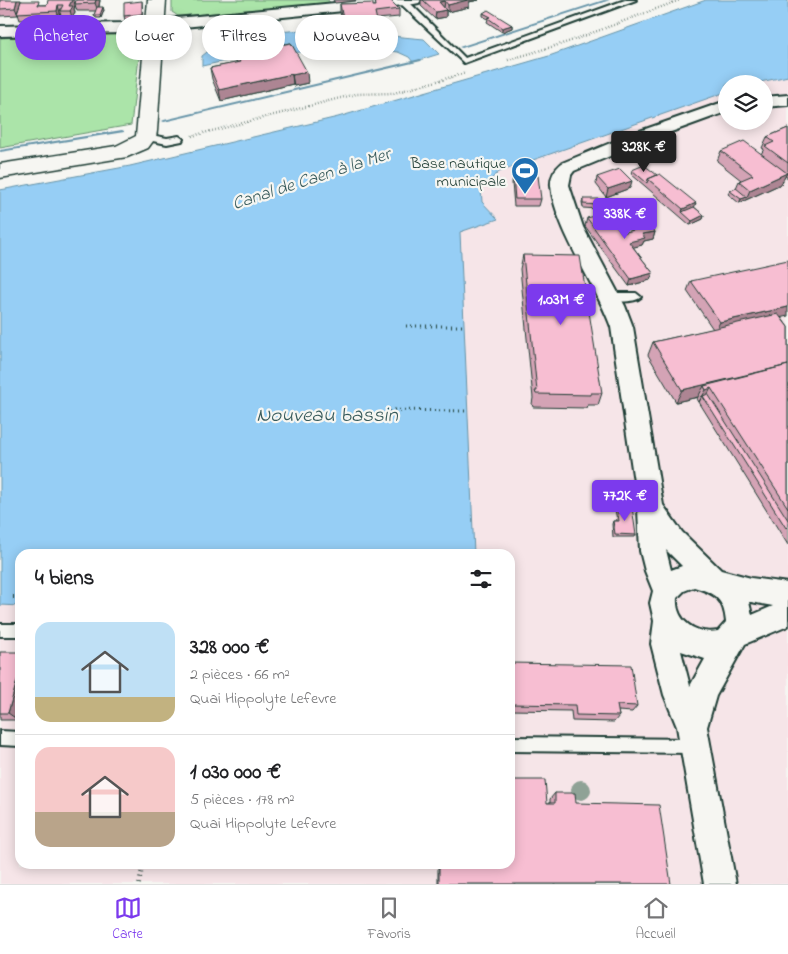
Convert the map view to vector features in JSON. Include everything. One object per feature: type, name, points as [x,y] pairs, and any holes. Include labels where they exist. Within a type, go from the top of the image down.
[{"type":"street","points":[[156,15],[157,0]]},
{"type":"street","points":[[192,21],[409,1]]},
{"type":"street","points":[[0,31],[116,28]]},
{"type":"street","points":[[0,171],[120,152],[134,148],[146,137],[152,60]]},
{"type":"street","points":[[773,101],[788,100]]},
{"type":"street","points":[[666,591],[657,575],[651,538],[651,509],[622,327],[609,297],[573,227],[560,185],[562,174],[568,167],[648,139],[718,109]]},
{"type":"street","points":[[651,509],[673,540],[713,580],[728,591],[738,605],[740,621],[735,635],[703,690],[693,737]]},
{"type":"street","points":[[788,596],[751,590],[704,576],[685,576],[670,584],[663,600],[664,611],[675,631],[684,638],[707,646],[718,646],[728,642],[735,635],[788,613]]},
{"type":"street","points":[[668,621],[665,644],[678,695],[693,737],[720,884]]},
{"type":"lane","points":[[409,1],[464,61],[632,0]]},
{"type":"lane","points":[[146,137],[168,140],[179,139]]},
{"type":"lane","points":[[609,297],[636,297]]},
{"type":"lane","points":[[0,630],[15,630]]},
{"type":"lane","points":[[515,744],[693,737]]},
{"type":"lane","points":[[0,738],[15,739]]},
{"type":"path","points":[[179,139],[353,95]]},
{"type":"path","points":[[406,326],[464,326]]},
{"type":"path","points":[[389,410],[468,411]]},
{"type":"path","points":[[139,884],[142,869]]},
{"type":"shaded area","points":[[788,76],[788,884],[0,884],[0,337],[498,219],[482,202],[481,188],[499,172],[718,95],[718,130],[773,130],[773,79]]},
{"type":"green space","points":[[172,0],[328,0],[331,4],[191,15],[176,15],[172,12]]},
{"type":"green space","points":[[106,35],[116,35],[116,60],[139,60],[131,125],[0,148],[0,38],[15,37],[15,60],[106,60]]},
{"type":"water","points":[[706,0],[788,0],[788,76],[773,79],[773,75],[718,75],[718,95],[499,172],[481,188],[482,202],[498,219],[460,232],[474,549],[15,549],[15,606],[0,605],[0,190],[130,166],[338,117],[549,56]]},
{"type":"water","points":[[285,31],[295,31],[295,52],[285,53]]},
{"type":"water","points":[[398,37],[424,39],[439,54],[413,62],[409,57],[398,52]]},
{"type":"water","points":[[202,60],[230,60],[202,66]]},
{"type":"building","points":[[0,0],[17,0],[15,8],[0,9]]},
{"type":"building","points":[[48,0],[72,0],[69,6],[73,6],[70,11],[60,11],[63,5],[58,5],[57,11],[17,13],[21,1],[39,1],[38,5],[47,5]]},
{"type":"building","points":[[76,0],[96,0],[95,3],[75,4]]},
{"type":"building","points":[[390,0],[399,9],[375,12],[376,15],[342,15],[340,4],[373,3],[373,6],[376,6],[375,1]]},
{"type":"building","points":[[423,0],[468,0],[448,5],[445,1],[439,2],[446,10],[436,12]]},
{"type":"building","points":[[142,1],[142,14],[124,15],[124,3]]},
{"type":"building","points":[[97,7],[103,7],[100,15],[94,15]]},
{"type":"building","points":[[488,10],[512,25],[502,28],[488,18],[491,17],[483,13]]},
{"type":"building","points":[[291,43],[295,50],[295,60],[300,60],[307,72],[219,90],[210,68],[240,62],[239,60],[285,60],[285,44]]},
{"type":"building","points":[[788,128],[788,163],[765,146],[774,142],[767,137]]},
{"type":"building","points":[[744,141],[787,173],[750,190],[739,181],[753,175],[721,151]]},
{"type":"building","points":[[644,165],[657,175],[648,179],[647,183],[632,170]]},
{"type":"building","points":[[620,169],[632,181],[608,189],[597,177]]},
{"type":"building","points":[[660,174],[696,203],[683,209],[648,179]]},
{"type":"building","name":"Base nautique municipale","points":[[513,176],[538,176],[541,199],[515,199]]},
{"type":"building","points":[[736,188],[747,197],[741,199],[730,191]]},
{"type":"building","points":[[583,199],[599,199],[599,205],[583,204]]},
{"type":"building","points":[[634,202],[655,232],[642,234],[645,238],[629,242],[653,273],[631,279],[587,218],[607,213],[622,233],[638,229],[621,205]]},
{"type":"building","points":[[694,207],[704,215],[692,221],[682,212]]},
{"type":"building","points":[[523,255],[580,256],[602,393],[591,393],[591,395],[536,394]]},
{"type":"building","points":[[788,260],[788,307],[720,322],[691,281]]},
{"type":"building","points":[[778,314],[788,327],[788,365],[682,390],[653,342]]},
{"type":"building","points":[[788,365],[788,508],[711,388],[706,390],[704,386]]},
{"type":"building","points":[[708,394],[788,520],[786,528],[703,396]]},
{"type":"building","points":[[617,506],[632,507],[636,535],[615,534],[613,521],[619,521]]},
{"type":"building","points":[[0,652],[15,652],[15,688],[8,713],[0,713]]},
{"type":"building","points":[[515,663],[631,665],[637,706],[617,705],[619,716],[576,715],[575,705],[515,704]]},
{"type":"building","points":[[515,780],[545,780],[547,803],[555,803],[555,793],[575,793],[576,803],[659,805],[671,884],[439,884],[439,869],[515,869]]},
{"type":"waterway","points":[[461,47],[608,0]]},
{"type":"waterway","points":[[164,121],[420,60]]},
{"type":"waterway","points":[[0,151],[122,131]]},
{"type":"place","name":"Base nautique municipale","points":[[525,195]]},
{"type":"water label","name":"Canal de Caen à la Mer","points":[[311,178]]},
{"type":"water label","name":"Nouveau bassin","points":[[327,414]]}]
